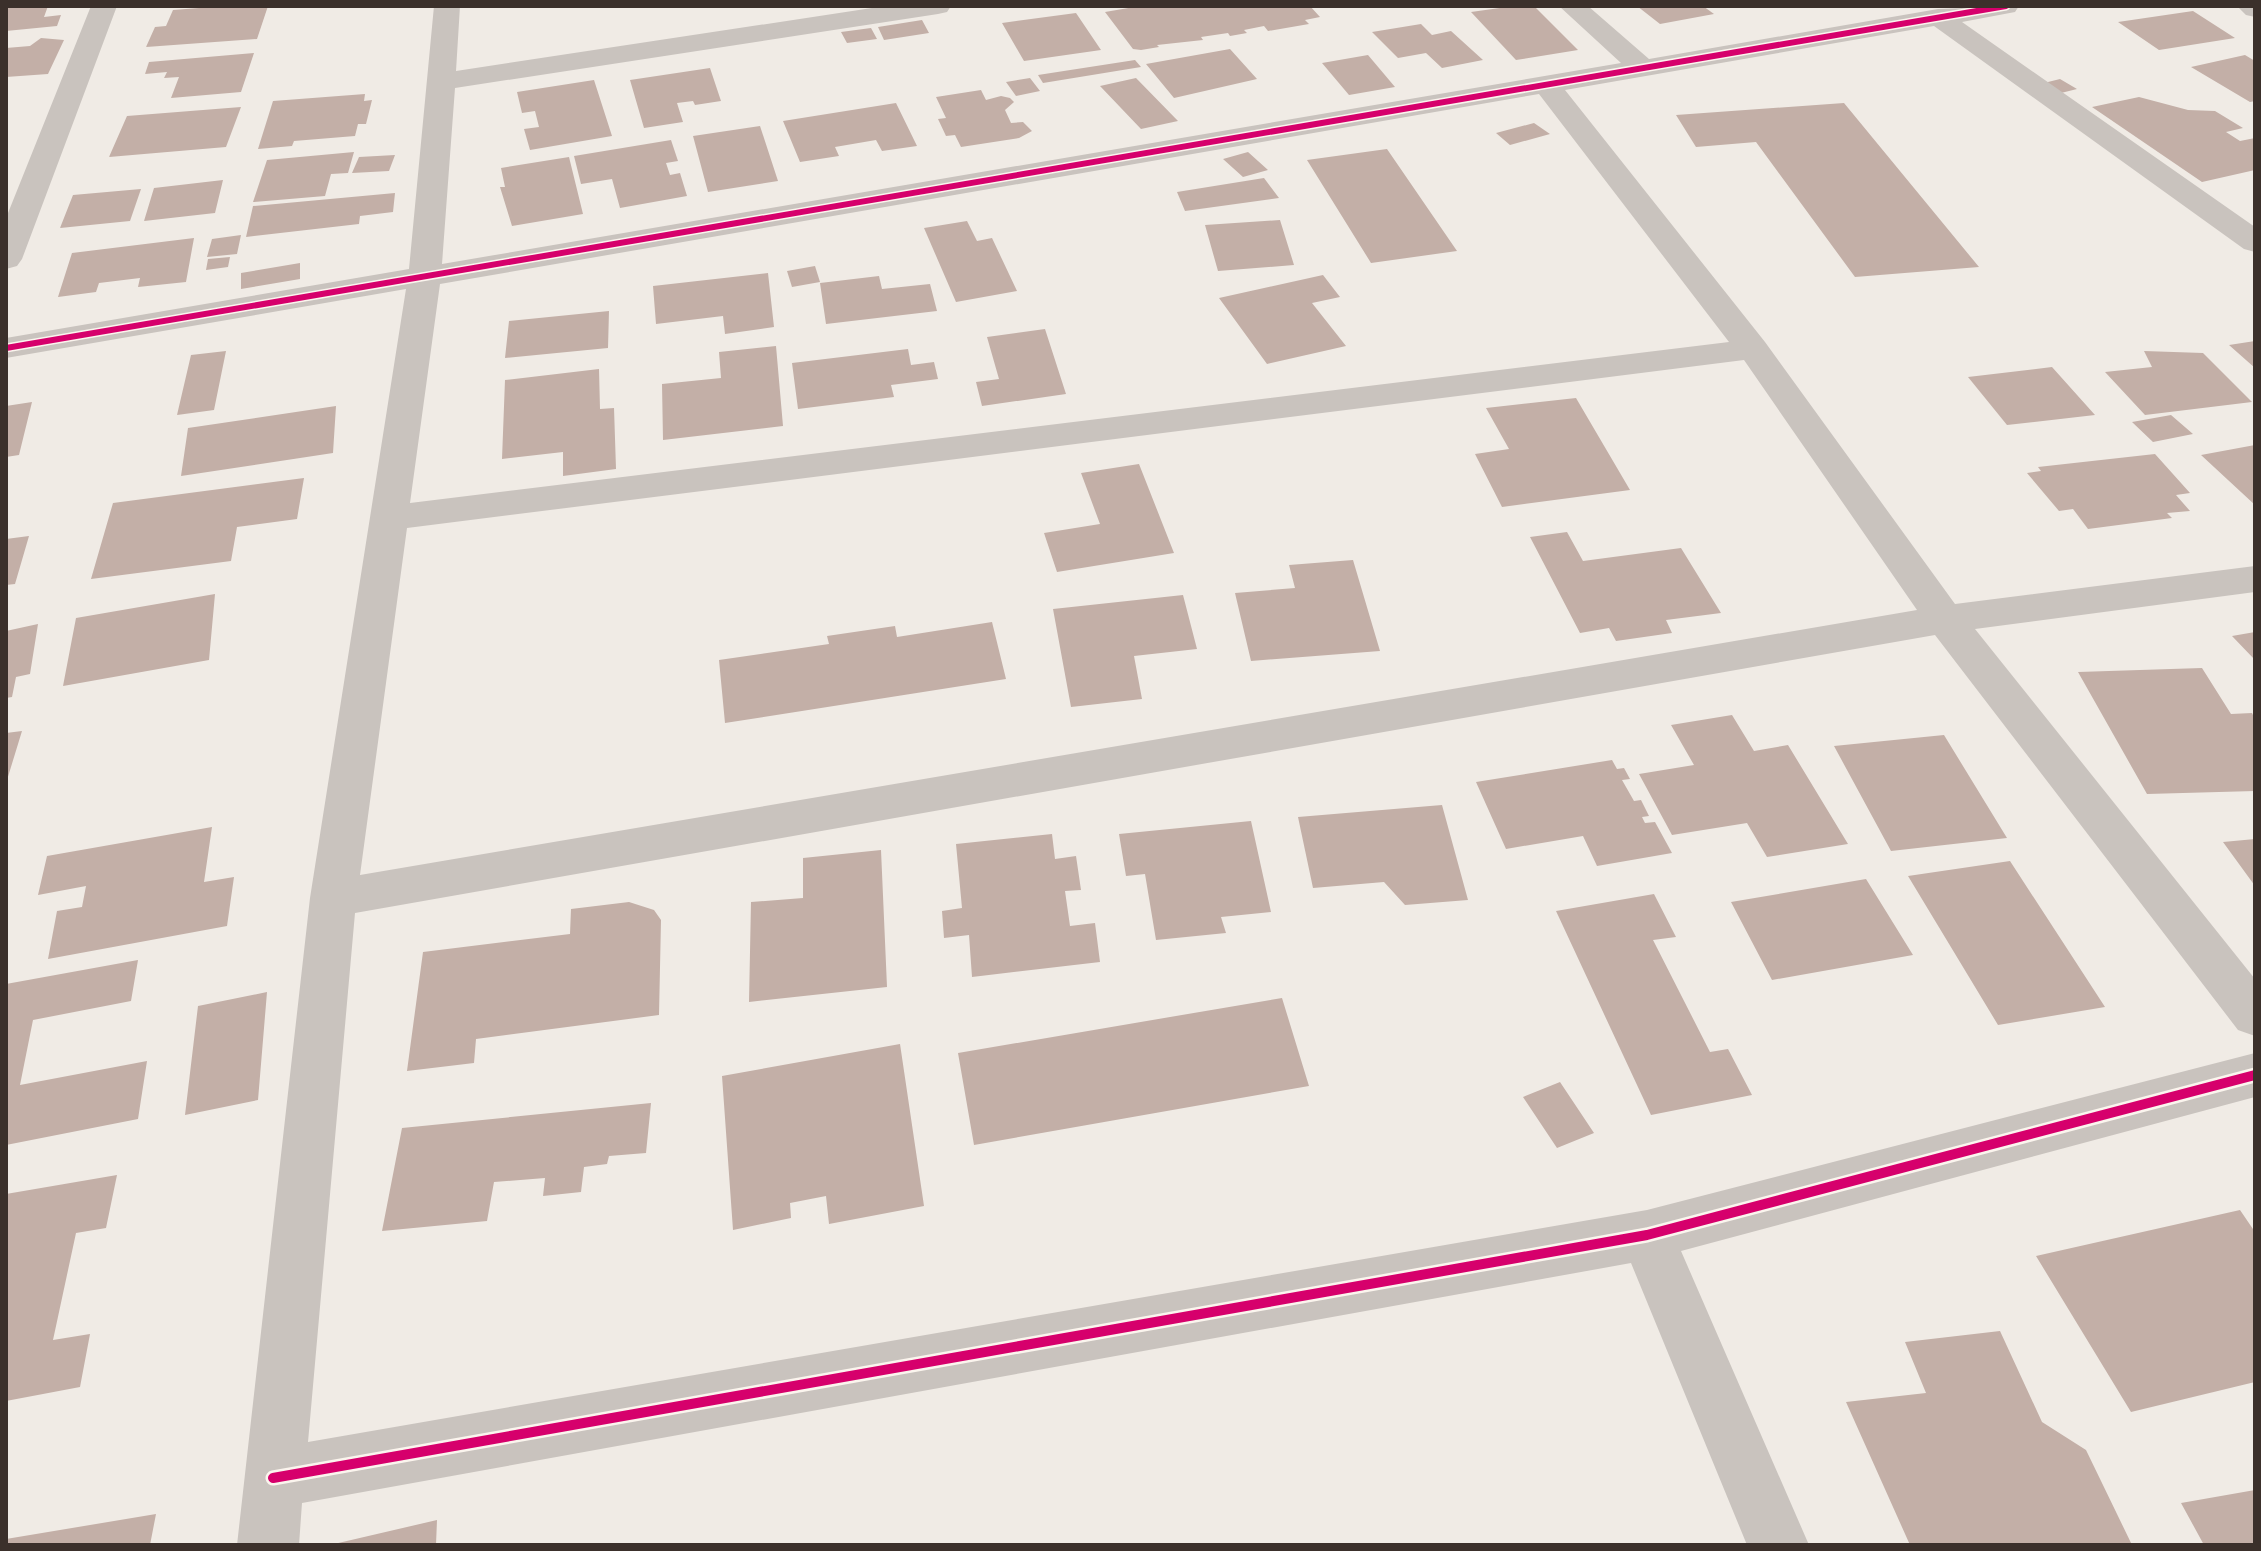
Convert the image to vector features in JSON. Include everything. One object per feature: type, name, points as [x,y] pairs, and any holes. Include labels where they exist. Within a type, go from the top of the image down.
[{"type":"street","points":[[6,259],[104,6]]},
{"type":"street","points":[[268,1545],[333,898],[425,275],[447,6]]},
{"type":"street","points":[[441,82],[938,6]]},
{"type":"street","points":[[1572,6],[1644,69]]},
{"type":"street","points":[[6,348],[2006,6]]},
{"type":"street","points":[[1938,17],[2255,242]]},
{"type":"street","points":[[1547,86],[1753,349],[1945,619],[2255,1015]]},
{"type":"street","points":[[389,518],[1753,349]]},
{"type":"street","points":[[333,898],[1945,619],[2255,579]]},
{"type":"street","points":[[273,1478],[1647,1235],[2255,1075]]},
{"type":"street","points":[[1647,1235],[1778,1545]]},
{"type":"building","points":[[6,6],[48,6],[44,17],[61,15],[57,26],[6,31]]},
{"type":"building","points":[[268,6],[257,39],[146,47],[155,27],[166,26],[173,10]]},
{"type":"building","points":[[1140,6],[1310,6],[1320,17],[1305,20],[1309,24],[1268,31],[1264,26],[1244,30],[1247,33],[1201,37],[1203,40],[1141,50],[1133,49],[1105,12]]},
{"type":"building","points":[[1534,6],[1578,50],[1516,60],[1471,12]]},
{"type":"building","points":[[1637,6],[1703,6],[1714,14],[1660,24]]},
{"type":"building","points":[[2193,11],[2235,38],[2159,50],[2118,22]]},
{"type":"building","points":[[1076,13],[1101,50],[1024,61],[1002,23]]},
{"type":"building","points":[[922,20],[929,33],[884,40],[878,27]]},
{"type":"building","points":[[1421,24],[1432,35],[1451,31],[1483,60],[1442,68],[1426,53],[1398,58],[1372,32]]},
{"type":"building","points":[[871,28],[877,39],[847,43],[841,32]]},
{"type":"building","points":[[41,38],[64,40],[48,74],[6,77],[6,48],[30,46]]},
{"type":"building","points":[[1230,49],[1257,79],[1174,98],[1146,64]]},
{"type":"building","points":[[254,53],[241,92],[171,98],[179,77],[164,78],[167,72],[145,74],[149,62]]},
{"type":"building","points":[[1368,55],[1395,87],[1349,95],[1322,63]]},
{"type":"building","points":[[2245,55],[2255,61],[2255,101],[2250,102],[2191,67]]},
{"type":"building","points":[[1135,60],[1141,67],[1043,83],[1038,75]]},
{"type":"building","points":[[710,68],[721,101],[695,105],[693,101],[677,103],[683,122],[644,128],[630,80]]},
{"type":"building","points":[[1030,78],[1040,91],[1016,96],[1006,82]]},
{"type":"building","points":[[1136,78],[1178,121],[1141,129],[1100,86]]},
{"type":"building","points":[[2060,79],[2077,89],[2057,94],[2040,84]]},
{"type":"building","points":[[594,80],[612,136],[530,150],[524,129],[539,127],[535,111],[522,113],[517,92]]},
{"type":"building","points":[[981,90],[986,100],[1001,96],[1010,98],[1014,102],[1005,110],[1011,123],[1023,122],[1032,131],[1019,138],[961,147],[955,135],[946,136],[938,119],[946,118],[936,97]]},
{"type":"building","points":[[365,94],[364,101],[372,100],[366,124],[358,124],[355,136],[294,141],[292,146],[258,149],[273,101]]},
{"type":"building","points":[[2139,97],[2188,110],[2215,111],[2243,128],[2226,132],[2240,141],[2255,138],[2255,170],[2202,182],[2092,107]]},
{"type":"building","points":[[896,103],[917,146],[882,151],[876,140],[835,147],[839,156],[800,162],[783,121]]},
{"type":"building","points":[[1844,103],[1979,267],[1855,277],[1756,142],[1696,147],[1676,115]]},
{"type":"building","points":[[241,107],[226,147],[109,157],[127,116]]},
{"type":"building","points":[[1534,123],[1550,134],[1510,145],[1496,133]]},
{"type":"building","points":[[760,126],[778,181],[708,192],[693,136]]},
{"type":"building","points":[[671,140],[678,161],[666,163],[670,175],[680,173],[687,196],[620,208],[612,179],[581,184],[574,156]]},
{"type":"building","points":[[1387,149],[1457,251],[1371,263],[1307,160]]},
{"type":"building","points":[[354,152],[348,173],[331,174],[325,196],[253,202],[267,160]]},
{"type":"building","points":[[1248,152],[1268,170],[1243,177],[1223,159]]},
{"type":"building","points":[[395,155],[389,171],[352,173],[359,157]]},
{"type":"building","points":[[569,157],[583,214],[512,226],[500,187],[505,187],[501,168]]},
{"type":"building","points":[[1264,178],[1279,198],[1185,211],[1177,192]]},
{"type":"building","points":[[223,180],[215,213],[144,221],[154,188]]},
{"type":"building","points":[[141,189],[130,221],[60,228],[73,195]]},
{"type":"building","points":[[395,193],[393,212],[360,216],[359,224],[246,237],[253,206]]},
{"type":"building","points":[[1280,220],[1294,265],[1218,271],[1205,225]]},
{"type":"building","points":[[967,221],[977,241],[992,238],[1017,291],[956,302],[924,228]]},
{"type":"building","points":[[241,235],[237,254],[207,257],[212,239]]},
{"type":"building","points":[[194,238],[186,282],[138,287],[140,278],[99,283],[96,292],[58,297],[72,253]]},
{"type":"building","points":[[230,257],[228,267],[206,270],[208,259]]},
{"type":"building","points":[[300,263],[300,279],[241,289],[241,273]]},
{"type":"building","points":[[815,266],[820,282],[792,287],[787,271]]},
{"type":"building","points":[[768,273],[774,327],[725,334],[723,316],[656,324],[653,286]]},
{"type":"building","points":[[1323,275],[1340,297],[1312,303],[1346,346],[1267,364],[1219,298]]},
{"type":"building","points":[[879,276],[882,289],[930,284],[937,311],[826,324],[820,283]]},
{"type":"building","points":[[609,311],[608,348],[505,358],[509,321]]},
{"type":"building","points":[[1045,329],[1066,394],[982,406],[976,382],[999,379],[987,337]]},
{"type":"building","points":[[2255,341],[2255,368],[2229,345]]},
{"type":"building","points":[[776,346],[783,426],[663,440],[662,384],[721,378],[719,352]]},
{"type":"building","points":[[908,349],[911,365],[934,362],[938,379],[891,385],[894,397],[798,409],[792,363]]},
{"type":"building","points":[[226,351],[214,410],[177,415],[191,355]]},
{"type":"building","points":[[2144,351],[2203,353],[2252,402],[2145,415],[2105,372],[2152,367]]},
{"type":"building","points":[[2052,367],[2095,415],[2007,425],[1968,377]]},
{"type":"building","points":[[599,369],[600,409],[614,408],[616,469],[563,476],[563,452],[502,459],[505,380]]},
{"type":"building","points":[[1576,398],[1630,490],[1502,507],[1475,454],[1509,449],[1486,408]]},
{"type":"building","points":[[32,402],[19,455],[6,457],[6,406]]},
{"type":"building","points":[[336,406],[333,453],[181,476],[188,428]]},
{"type":"building","points":[[2171,415],[2193,434],[2153,442],[2132,422]]},
{"type":"building","points":[[2255,445],[2255,505],[2201,455]]},
{"type":"building","points":[[2155,454],[2190,493],[2176,495],[2190,511],[2167,513],[2172,518],[2088,529],[2073,509],[2059,511],[2027,473],[2041,471],[2038,467]]},
{"type":"building","points":[[1139,464],[1174,553],[1057,572],[1044,533],[1100,524],[1081,473]]},
{"type":"building","points":[[304,478],[297,519],[237,527],[231,561],[91,579],[113,503]]},
{"type":"building","points":[[1567,532],[1583,561],[1681,548],[1721,613],[1666,620],[1672,633],[1616,641],[1609,628],[1580,633],[1530,537]]},
{"type":"building","points":[[29,536],[15,584],[6,585],[6,539]]},
{"type":"building","points":[[1353,560],[1380,651],[1251,661],[1235,593],[1295,588],[1289,565]]},
{"type":"building","points":[[215,594],[209,660],[63,686],[76,618]]},
{"type":"building","points":[[1183,595],[1197,649],[1134,656],[1142,699],[1071,707],[1053,609]]},
{"type":"building","points":[[992,622],[1006,679],[725,723],[719,660],[829,644],[827,636],[895,626],[897,637]]},
{"type":"building","points":[[38,624],[30,674],[16,677],[12,697],[6,698],[6,631]]},
{"type":"building","points":[[2255,632],[2255,660],[2232,636]]},
{"type":"building","points":[[2202,668],[2231,714],[2252,713],[2255,719],[2255,791],[2147,794],[2078,672]]},
{"type":"building","points":[[1732,715],[1754,751],[1788,745],[1848,844],[1767,857],[1747,823],[1672,835],[1639,774],[1694,765],[1671,725]]},
{"type":"building","points":[[22,731],[7,780],[6,780],[6,733]]},
{"type":"building","points":[[1944,735],[2007,838],[1891,851],[1834,746]]},
{"type":"building","points":[[1612,760],[1617,769],[1624,768],[1630,779],[1622,780],[1634,801],[1641,800],[1649,816],[1642,817],[1645,823],[1655,822],[1672,853],[1597,866],[1583,836],[1506,849],[1476,782]]},
{"type":"building","points":[[1442,805],[1468,900],[1405,905],[1384,882],[1313,888],[1298,817]]},
{"type":"building","points":[[1251,821],[1271,912],[1221,917],[1226,933],[1156,940],[1145,874],[1126,876],[1119,834]]},
{"type":"building","points":[[212,827],[204,882],[234,877],[227,926],[48,959],[57,911],[82,907],[86,886],[38,895],[47,856]]},
{"type":"building","points":[[1052,834],[1055,859],[1076,856],[1081,890],[1065,891],[1070,926],[1095,923],[1100,962],[972,977],[969,935],[944,938],[942,911],[962,908],[956,844]]},
{"type":"building","points":[[2255,839],[2255,886],[2223,842]]},
{"type":"building","points":[[881,850],[887,987],[749,1002],[751,902],[803,898],[803,858]]},
{"type":"building","points":[[2010,861],[2105,1007],[1998,1025],[1908,876]]},
{"type":"building","points":[[1866,879],[1913,955],[1772,980],[1731,902]]},
{"type":"building","points":[[1654,894],[1676,937],[1653,940],[1710,1052],[1728,1049],[1752,1095],[1651,1115],[1556,911]]},
{"type":"building","points":[[629,902],[654,910],[661,920],[659,1015],[476,1039],[474,1063],[407,1071],[423,952],[570,934],[571,909]]},
{"type":"building","points":[[138,960],[131,1001],[33,1020],[20,1085],[147,1061],[138,1119],[6,1145],[6,984]]},
{"type":"building","points":[[267,992],[258,1100],[185,1115],[198,1006]]},
{"type":"building","points":[[1282,998],[1309,1086],[974,1145],[958,1053]]},
{"type":"building","points":[[900,1044],[924,1206],[829,1224],[826,1196],[790,1203],[791,1218],[733,1230],[722,1076]]},
{"type":"building","points":[[1560,1082],[1594,1133],[1557,1148],[1523,1097]]},
{"type":"building","points":[[651,1103],[646,1153],[609,1156],[607,1164],[584,1167],[581,1192],[543,1196],[545,1178],[494,1182],[487,1221],[382,1231],[402,1128]]},
{"type":"building","points":[[117,1175],[106,1228],[76,1233],[53,1340],[90,1334],[80,1387],[6,1401],[6,1194]]},
{"type":"building","points":[[2240,1210],[2255,1232],[2255,1382],[2131,1412],[2036,1256]]},
{"type":"building","points":[[2000,1331],[2042,1422],[2086,1450],[2132,1545],[1910,1545],[1846,1402],[1926,1393],[1905,1342]]},
{"type":"building","points":[[2255,1490],[2255,1545],[2204,1545],[2181,1503]]},
{"type":"building","points":[[156,1514],[150,1545],[6,1545],[6,1539]]},
{"type":"building","points":[[437,1520],[436,1545],[334,1545],[334,1544]]},
{"type":"cycle path","points":[[6,348],[2006,6]]},
{"type":"cycle path","points":[[273,1478],[1647,1235],[2255,1075]]}]
